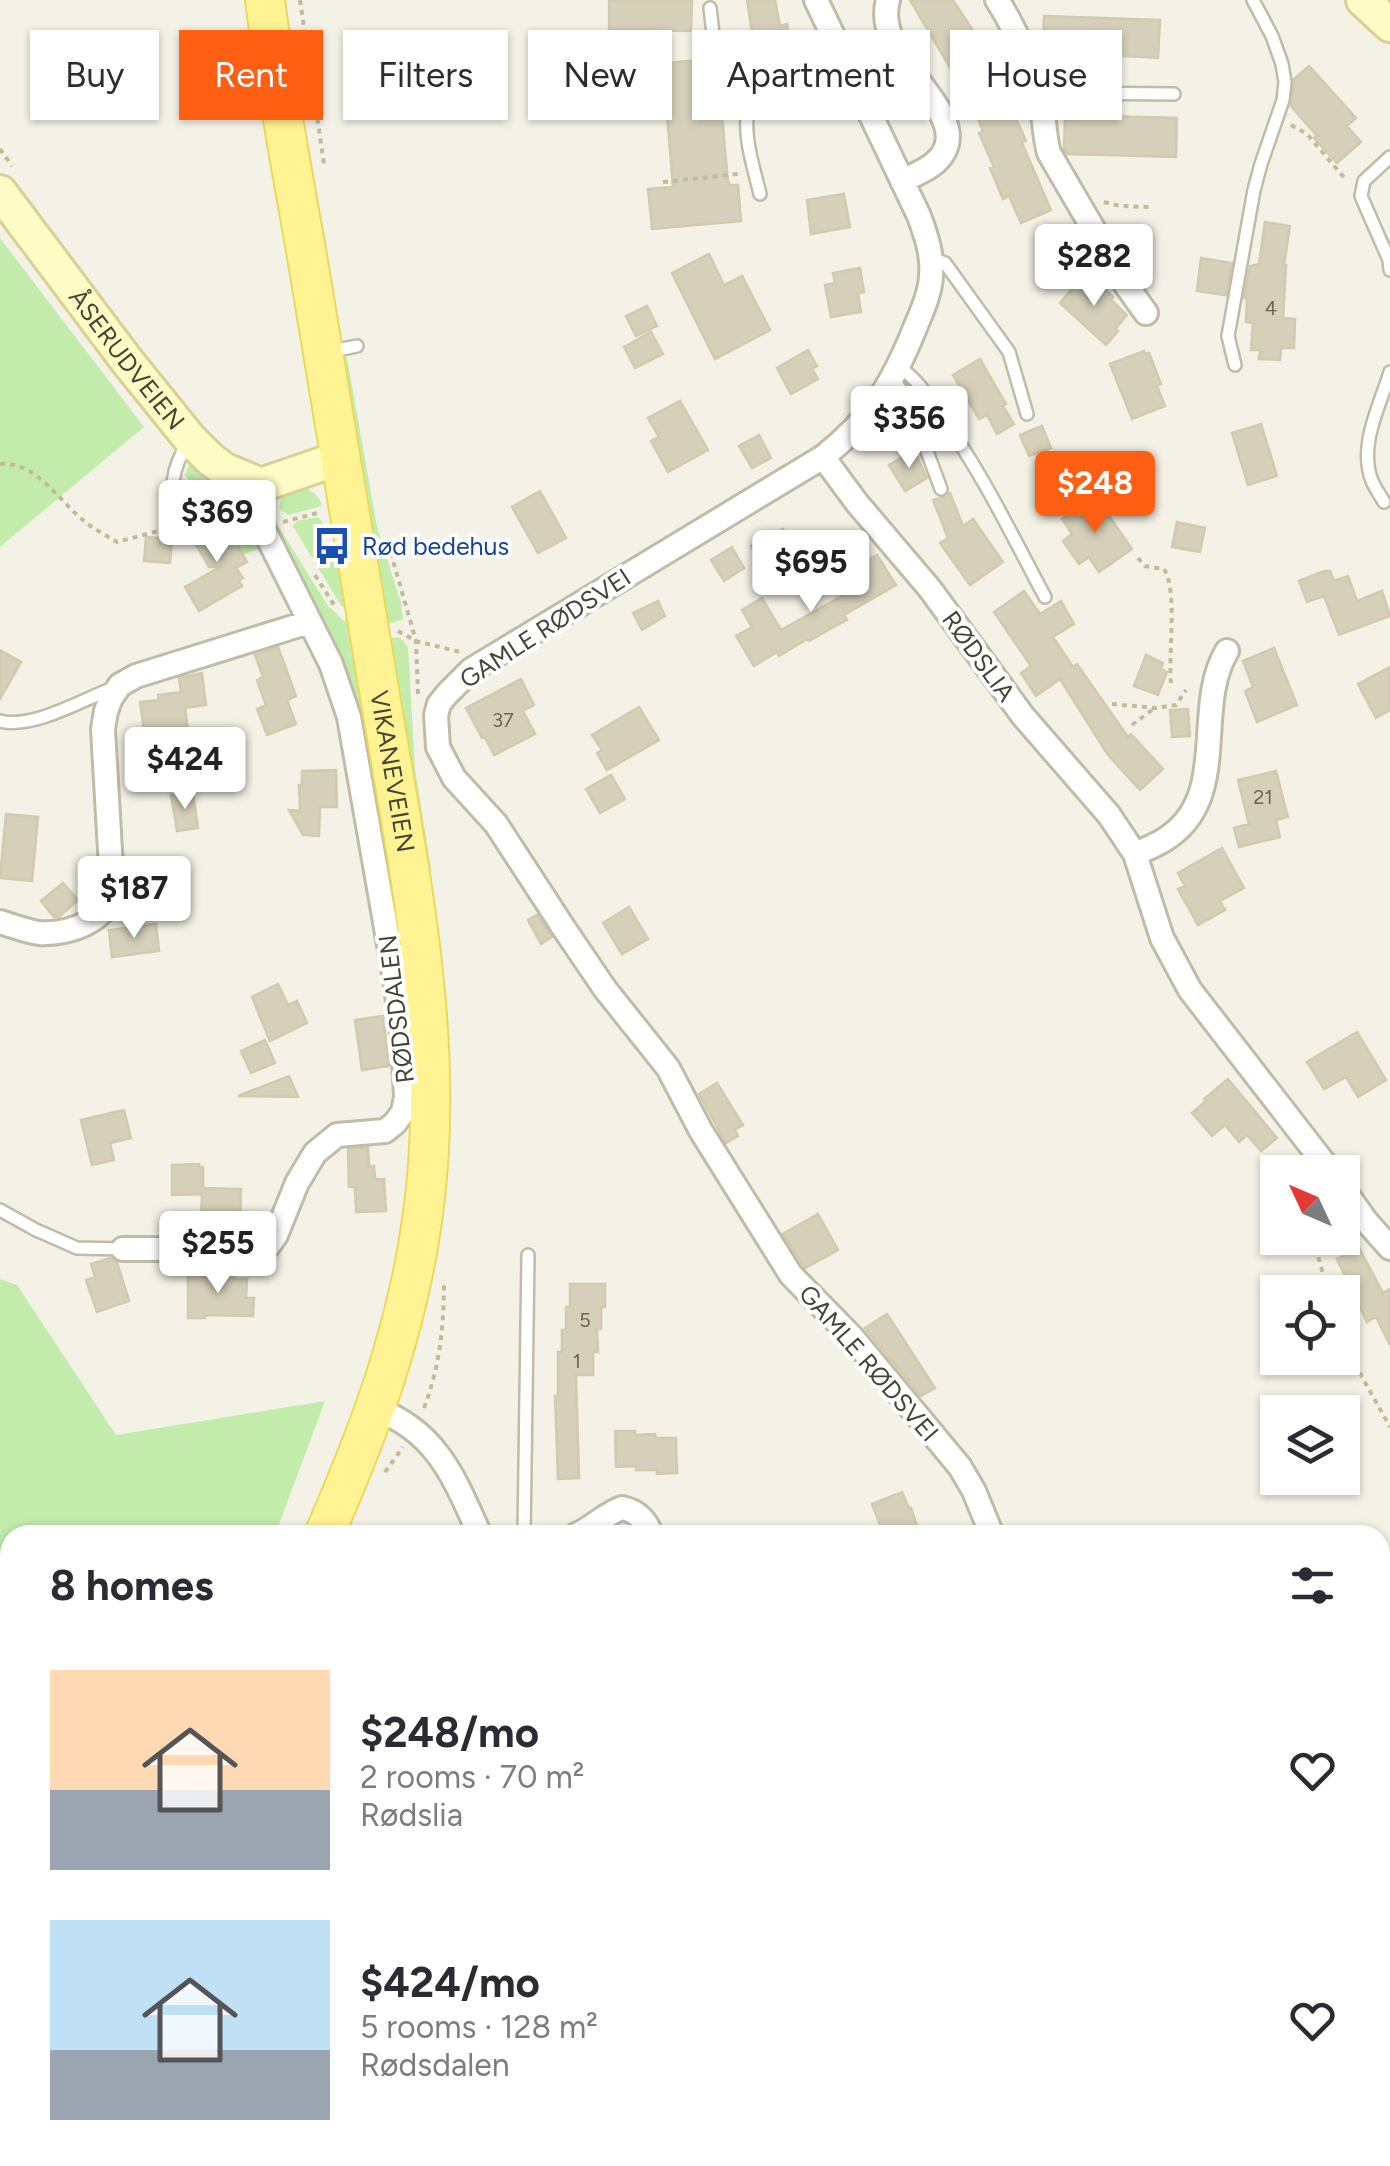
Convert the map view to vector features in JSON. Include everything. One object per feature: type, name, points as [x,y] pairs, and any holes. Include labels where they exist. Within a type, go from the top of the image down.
[{"type":"main road","name":"VIKANEVEIEN","points":[[266,0],[340,350],[340,458],[416,917],[430,1056],[432,1110],[423,1218],[404,1312],[376,1410],[328,1525]]},
{"type":"street","name":"GAMLE RØDSVEI","points":[[816,0],[830,30]]},
{"type":"street","points":[[888,0],[886,28],[894,47],[932,99],[947,128],[942,156],[902,181]]},
{"type":"street","points":[[997,0],[1011,30]]},
{"type":"street","points":[[1363,0],[1390,24]]},
{"type":"street","name":"GAMLE RØDSVEI","points":[[873,120],[923,227],[931,276],[926,302],[896,373],[865,420],[823,458],[458,681],[439,704],[436,732],[438,746],[454,778],[496,824],[595,974],[668,1068],[700,1130],[791,1275],[852,1336],[960,1466],[988,1525]]},
{"type":"street","points":[[1044,120],[1049,153],[1126,286],[1146,313]]},
{"type":"street","name":"ÅSERUDVEIEN","points":[[0,192],[190,439],[210,459],[268,498]]},
{"type":"street","points":[[268,498],[340,458]]},
{"type":"street","name":"RØDSLIA","points":[[823,458],[930,589],[1023,716],[1109,815],[1135,854],[1162,938],[1190,990],[1318,1155]]},
{"type":"street","name":"RØDSDALEN","points":[[123,1250],[254,1255],[276,1235],[297,1183],[315,1153],[337,1135],[385,1130],[395,1124],[406,1098],[399,1009],[349,716],[336,675],[256,514],[256,499],[268,498]]},
{"type":"street","points":[[0,922],[56,933],[79,927],[110,902],[104,729],[106,711],[120,686],[171,664],[309,622]]},
{"type":"street","points":[[1135,854],[1170,837],[1198,798],[1206,771],[1214,686],[1227,651]]},
{"type":"street","points":[[1360,1213],[1390,1248]]},
{"type":"street","points":[[376,1410],[401,1420],[439,1454],[475,1525]]},
{"type":"street","points":[[593,1525],[622,1508],[638,1515],[646,1525]]},
{"type":"lane","points":[[1234,365],[1228,336],[1254,190],[1285,82],[1272,36],[1252,0]]},
{"type":"lane","points":[[710,8],[713,30]]},
{"type":"lane","points":[[1122,94],[1174,94]]},
{"type":"lane","points":[[746,120],[760,194]]},
{"type":"lane","points":[[1390,158],[1371,173],[1362,188],[1364,206],[1390,270]]},
{"type":"lane","points":[[930,257],[945,263],[1009,352],[1028,414]]},
{"type":"lane","points":[[1384,502],[1372,480],[1368,448],[1390,372]]},
{"type":"lane","points":[[896,373],[941,489]]},
{"type":"lane","points":[[896,373],[911,375],[952,431],[1045,597]]},
{"type":"lane","points":[[178,526],[173,471],[190,439]]},
{"type":"lane","points":[[0,721],[21,723],[36,719],[120,686]]},
{"type":"lane","points":[[0,1210],[77,1248],[123,1250]]},
{"type":"lane","points":[[524,1525],[528,1255]]},
{"type":"path","points":[[1277,120],[1306,134],[1343,178],[1362,188]]},
{"type":"path","points":[[663,182],[755,172]]},
{"type":"path","points":[[1070,189],[1102,202],[1149,207]]},
{"type":"path","points":[[0,464],[40,478],[83,520],[116,542],[178,526]]},
{"type":"path","points":[[268,498],[283,522],[320,512]]},
{"type":"path","points":[[1138,558],[1145,566],[1164,569],[1172,586],[1170,684]]},
{"type":"path","points":[[310,568],[334,606]]},
{"type":"path","points":[[389,630],[488,660]]},
{"type":"path","points":[[1112,704],[1156,708],[1176,705],[1186,690]]},
{"type":"path","points":[[1132,725],[1156,708]]},
{"type":"path","points":[[1360,1370],[1390,1427]]},
{"type":"green space","points":[[0,238],[144,427],[0,547]]},
{"type":"green space","points":[[343,354],[347,358],[377,527],[401,603],[403,619],[385,625],[337,356]]},
{"type":"green space","points":[[190,463],[234,496],[259,548],[243,555],[222,518],[185,475]]},
{"type":"green space","points":[[300,485],[314,493],[322,506],[288,515],[279,508],[282,499],[288,490]]},
{"type":"green space","points":[[317,517],[322,521],[328,562],[335,562],[350,594],[410,1001],[414,1137],[409,1134],[408,1036],[382,852],[274,526],[279,527],[328,606],[345,622],[347,610],[293,526],[297,521]]},
{"type":"green space","points":[[393,637],[400,638],[408,647],[415,769],[432,874],[415,827],[385,648]]},
{"type":"green space","points":[[0,1279],[17,1285],[116,1435],[325,1401],[279,1525],[0,1525]]},
{"type":"building","points":[[609,0],[692,0],[691,31],[609,30]]},
{"type":"building","points":[[747,0],[775,0],[780,26],[787,24],[788,30],[752,30]]},
{"type":"building","points":[[910,0],[953,0],[973,30],[950,30],[950,68]]},
{"type":"building","points":[[1044,16],[1160,20],[1158,58],[1122,56],[1122,30],[1044,30]]},
{"type":"building","points":[[692,61],[692,120],[722,120],[728,182],[738,185],[741,221],[652,229],[648,189],[673,187],[667,120],[672,120],[672,62]]},
{"type":"building","points":[[1309,66],[1356,118],[1347,126],[1361,142],[1337,163],[1291,106],[1294,79]]},
{"type":"building","points":[[1177,118],[1176,157],[1067,154],[1065,120]]},
{"type":"building","points":[[979,120],[1017,120],[1026,141],[1022,143],[1051,210],[1021,223],[1009,196],[1003,199],[990,168],[994,167],[979,133],[983,131]]},
{"type":"building","points":[[844,194],[850,227],[811,234],[807,200]]},
{"type":"building","points":[[1265,222],[1290,226],[1284,265],[1283,318],[1295,319],[1294,348],[1281,348],[1280,360],[1259,359],[1260,350],[1251,350],[1253,323],[1246,322],[1244,298],[1250,266],[1259,264]]},
{"type":"building","points":[[709,254],[724,285],[742,276],[770,330],[715,359],[672,273]]},
{"type":"building","points":[[1201,258],[1232,263],[1226,295],[1197,291]]},
{"type":"building","points":[[860,268],[864,292],[858,293],[861,312],[831,317],[825,285],[835,283],[833,273]]},
{"type":"building","points":[[1088,275],[1127,315],[1106,345],[1060,303]]},
{"type":"building","points":[[647,306],[657,326],[636,336],[626,316]]},
{"type":"building","points":[[651,332],[663,354],[635,368],[624,347]]},
{"type":"building","points":[[808,350],[817,366],[812,369],[818,379],[791,394],[777,368]]},
{"type":"building","points":[[1144,351],[1149,353],[1161,384],[1157,386],[1165,406],[1132,419],[1110,364]]},
{"type":"building","points":[[980,359],[1014,424],[997,434],[987,415],[979,419],[953,375]]},
{"type":"building","points":[[680,401],[708,450],[668,472],[651,441],[659,437],[648,418]]},
{"type":"building","points":[[1261,424],[1277,476],[1248,485],[1232,433]]},
{"type":"building","points":[[1042,426],[1051,448],[1029,456],[1020,435]]},
{"type":"building","points":[[759,435],[771,458],[752,468],[739,446]]},
{"type":"building","points":[[914,450],[927,478],[905,491],[889,465]]},
{"type":"building","points":[[540,491],[566,538],[538,553],[512,507]]},
{"type":"building","points":[[950,493],[963,526],[973,519],[1003,562],[970,585],[940,543],[948,538],[933,500]]},
{"type":"building","points":[[1095,496],[1132,549],[1099,572],[1089,557],[1079,564],[1063,541],[1072,534],[1062,519]]},
{"type":"building","points":[[222,518],[247,562],[236,568],[243,578],[239,580],[242,586],[199,611],[185,587],[220,567],[209,567],[191,536]]},
{"type":"building","points":[[1177,522],[1205,528],[1200,552],[1172,547]]},
{"type":"building","points":[[783,529],[797,555],[765,572],[751,546]]},
{"type":"building","points":[[146,537],[172,539],[170,563],[144,561]]},
{"type":"building","points":[[732,547],[744,568],[724,581],[711,560]]},
{"type":"building","points":[[877,555],[896,585],[844,615],[847,620],[754,666],[736,636],[752,627],[742,610],[762,598],[781,630],[858,587],[849,571]]},
{"type":"building","points":[[1330,571],[1334,581],[1348,576],[1357,601],[1382,591],[1390,616],[1339,635],[1324,596],[1307,602],[1299,581]]},
{"type":"building","points":[[1024,591],[1040,614],[1061,601],[1074,624],[1053,637],[1128,737],[1131,734],[1163,769],[1140,790],[1108,755],[1060,679],[1036,696],[1021,673],[1031,666],[994,612]]},
{"type":"building","points":[[658,601],[665,616],[642,630],[633,613]]},
{"type":"building","points":[[278,647],[296,696],[287,700],[296,724],[267,735],[257,709],[266,705],[257,680],[263,677],[255,655]]},
{"type":"building","points":[[1274,648],[1297,705],[1257,722],[1245,691],[1253,687],[1243,661]]},
{"type":"building","points":[[0,650],[21,662],[0,699]]},
{"type":"building","points":[[1146,655],[1163,663],[1161,669],[1167,672],[1158,695],[1134,686]]},
{"type":"building","points":[[1390,667],[1390,710],[1376,718],[1358,684]]},
{"type":"building","points":[[202,673],[206,705],[185,708],[188,731],[145,736],[140,702],[181,692],[179,678]]},
{"type":"building","points":[[521,679],[534,705],[523,711],[535,734],[494,755],[466,708]]},
{"type":"building","points":[[639,707],[659,740],[607,770],[597,753],[602,750],[592,735]]},
{"type":"building","points":[[1188,709],[1190,736],[1172,737],[1170,710]]},
{"type":"building","points":[[336,770],[337,807],[320,807],[319,836],[303,835],[289,810],[300,811],[302,771]]},
{"type":"building","points":[[1276,771],[1288,817],[1276,820],[1280,837],[1239,847],[1234,828],[1249,824],[1238,780]]},
{"type":"building","points":[[611,775],[625,799],[600,813],[586,789]]},
{"type":"building","points":[[193,794],[198,828],[177,831],[171,795]]},
{"type":"building","points":[[6,814],[38,817],[32,881],[0,878]]},
{"type":"building","points":[[1222,848],[1244,888],[1220,901],[1225,910],[1198,925],[1178,889],[1185,886],[1178,873]]},
{"type":"building","points":[[63,883],[78,900],[54,917],[41,901]]},
{"type":"building","points":[[629,907],[648,939],[622,954],[603,923]]},
{"type":"building","points":[[537,915],[552,937],[541,944],[528,920]]},
{"type":"building","points":[[156,924],[159,951],[112,957],[109,930]]},
{"type":"building","points":[[278,984],[288,1005],[297,1001],[307,1023],[270,1041],[252,997]]},
{"type":"building","points":[[383,1016],[389,1066],[362,1070],[355,1020]]},
{"type":"building","points":[[1357,1032],[1386,1080],[1358,1097],[1346,1077],[1324,1089],[1307,1062]]},
{"type":"building","points":[[265,1040],[275,1063],[251,1073],[241,1051]]},
{"type":"building","points":[[289,1076],[298,1097],[238,1096]]},
{"type":"building","points":[[1228,1079],[1277,1138],[1261,1151],[1247,1135],[1239,1142],[1225,1125],[1212,1136],[1192,1113]]},
{"type":"building","points":[[717,1083],[743,1125],[735,1130],[738,1136],[726,1143],[699,1094]]},
{"type":"building","points":[[124,1110],[131,1138],[110,1143],[114,1160],[92,1165],[81,1120]]},
{"type":"building","points":[[368,1147],[369,1167],[374,1166],[375,1179],[384,1179],[386,1211],[356,1212],[355,1187],[349,1187],[348,1149]]},
{"type":"building","points":[[172,1165],[203,1167],[203,1188],[241,1189],[240,1233],[212,1232],[212,1222],[201,1222],[202,1194],[172,1195]]},
{"type":"building","points":[[818,1214],[838,1250],[805,1268],[783,1234]]},
{"type":"building","points":[[1360,1250],[1383,1293],[1390,1289],[1390,1345],[1376,1317],[1367,1322],[1360,1307],[1360,1275],[1345,1275],[1337,1259],[1360,1255]]},
{"type":"building","points":[[110,1258],[117,1262],[129,1301],[97,1312],[86,1280],[95,1277],[91,1264]]},
{"type":"building","points":[[188,1272],[235,1274],[234,1279],[247,1279],[246,1298],[254,1298],[253,1316],[188,1318]]},
{"type":"building","points":[[570,1284],[605,1284],[605,1307],[601,1307],[601,1329],[597,1329],[593,1375],[576,1375],[579,1478],[558,1479],[555,1396],[558,1352],[562,1352],[562,1330],[566,1330],[566,1307],[570,1307]]},
{"type":"building","points":[[887,1314],[935,1388],[921,1396],[865,1328]]},
{"type":"building","points":[[615,1431],[676,1438],[677,1473],[616,1467]]},
{"type":"building","points":[[902,1492],[917,1525],[880,1525],[872,1504]]},
{"type":"place","name":"Rød bedehus","points":[[332,546]]}]
